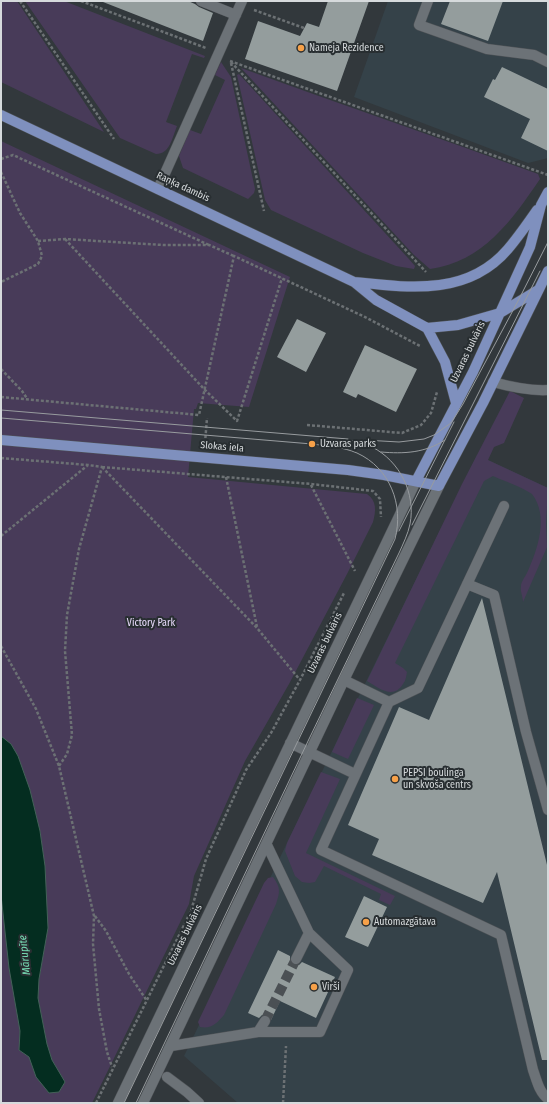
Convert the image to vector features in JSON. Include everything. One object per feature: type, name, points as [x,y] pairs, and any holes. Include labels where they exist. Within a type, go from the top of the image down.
[{"type":"main road","name":"Raņķa dambis","points":[[1,115],[354,282],[376,300],[427,328]]},
{"type":"main road","name":"Uzvaras bulvāris","points":[[416,481],[473,372],[500,313],[530,247],[541,205],[548,192]]},
{"type":"main road","name":"Raņķa dambis","points":[[354,282],[398,287],[440,286],[462,281],[486,268],[508,250],[541,205]]},
{"type":"main road","points":[[439,486],[548,271]]},
{"type":"main road","points":[[456,403],[445,362],[427,328],[458,325],[500,313],[538,290]]},
{"type":"main road","name":"Slokas iela","points":[[1,440],[348,470],[384,475],[439,486]]},
{"type":"street","points":[[158,189],[239,7],[201,1]]},
{"type":"street","points":[[428,1],[419,25],[487,49],[534,55],[548,62]]},
{"type":"street","points":[[493,382],[521,389],[543,390],[548,397]]},
{"type":"street","name":"Uzvaras bulvāris","points":[[118,1103],[416,481]]},
{"type":"street","points":[[143,1103],[344,680],[439,486]]},
{"type":"street","points":[[504,506],[418,688],[389,702],[321,850],[501,935],[533,1070],[539,1089],[548,1099]]},
{"type":"street","points":[[467,584],[494,595],[526,732],[548,810]]},
{"type":"street","points":[[344,680],[389,702]]},
{"type":"street","points":[[290,743],[355,774]]},
{"type":"street","points":[[171,1046],[258,1032],[320,1032],[348,970],[309,934],[266,845]]},
{"type":"street","points":[[296,959],[309,934]]},
{"type":"street","points":[[258,1032],[265,1021]]},
{"type":"street","points":[[167,1077],[199,1103]]},
{"type":"path","points":[[20,1],[114,139]]},
{"type":"path","points":[[81,1],[219,53],[230,62],[428,274]]},
{"type":"path","points":[[239,7],[304,28]]},
{"type":"path","points":[[230,62],[548,174]]},
{"type":"path","points":[[230,62],[264,211]]},
{"type":"path","points":[[1,159],[12,155],[282,278],[365,317],[422,347]]},
{"type":"path","points":[[1,172],[20,213],[38,240],[42,256],[38,264],[1,282]]},
{"type":"path","points":[[38,240],[65,239],[163,245],[209,245]]},
{"type":"path","points":[[65,239],[204,389],[237,421],[282,278]]},
{"type":"path","points":[[1,398],[199,415],[234,256]]},
{"type":"path","points":[[1,369],[22,390],[28,400]]},
{"type":"path","points":[[307,425],[402,432],[421,425],[431,413],[437,388]]},
{"type":"path","points":[[205,443],[208,418]]},
{"type":"path","points":[[59,766],[67,754],[72,735],[65,651],[67,615],[79,550],[102,467],[103,449]]},
{"type":"path","points":[[1,458],[311,484],[373,491],[380,499],[382,516],[380,520]]},
{"type":"path","points":[[1,536],[88,465]]},
{"type":"path","points":[[102,467],[257,628],[300,680]]},
{"type":"path","points":[[226,477],[257,628]]},
{"type":"path","points":[[311,484],[355,572],[358,565]]},
{"type":"path","points":[[96,1103],[191,910],[206,859],[246,770],[271,733],[345,592]]},
{"type":"path","points":[[1,646],[36,709],[59,766],[94,916],[93,944],[99,1009],[107,1052],[112,1068]]},
{"type":"path","points":[[94,916],[106,930],[129,974],[147,1001]]},
{"type":"path","points":[[283,1103],[286,1032]]},
{"type":"shaded area","points":[[388,1],[548,1],[548,158],[528,163],[354,97]]},
{"type":"shaded area","points":[[477,455],[548,488],[548,1103],[238,1103],[184,1056]]},
{"type":"green space","points":[[1,1],[17,1],[104,132],[1,82]]},
{"type":"green space","points":[[25,1],[64,1],[205,56],[204,58],[192,54],[166,122],[177,126],[170,144],[164,151],[156,154],[120,138]]},
{"type":"green space","points":[[221,62],[231,77],[255,189],[254,193],[248,199],[183,168],[179,156],[190,130],[201,134],[225,80],[215,75]]},
{"type":"green space","points":[[241,68],[538,174],[540,179],[507,224],[481,248],[466,258],[449,265],[430,269],[414,255]]},
{"type":"green space","points":[[239,74],[408,258],[415,266],[414,269],[396,266],[363,253],[271,210],[265,200],[237,75]]},
{"type":"green space","name":"Victory Park","points":[[1,141],[290,277],[249,407],[198,403],[196,409],[194,409],[188,477],[367,494],[373,500],[375,506],[373,522],[347,574],[289,684],[245,761],[194,876],[189,904],[92,1103],[1,1103]]},
{"type":"green space","points":[[510,391],[524,398],[504,443],[494,447],[488,460],[548,488],[546,523],[547,547],[523,602],[521,584],[535,554],[538,543],[541,522],[540,512],[532,494],[528,491],[493,476],[484,481],[395,663],[407,672],[405,681],[399,689],[395,691],[390,692],[381,689],[367,681],[462,484]]},
{"type":"green space","points":[[357,698],[374,705],[348,759],[332,752]]},
{"type":"green space","points":[[321,772],[340,779],[306,853],[395,896],[390,905],[379,900],[381,894],[324,866],[315,882],[302,882],[295,876],[285,851],[287,843]]},
{"type":"green space","points":[[273,877],[279,890],[276,904],[224,1015],[211,1026],[200,1027],[198,1022],[264,883],[268,878]]},
{"type":"water","name":"Mārupīte","points":[[1,736],[11,744],[18,756],[30,790],[40,831],[45,866],[48,928],[39,979],[38,998],[47,1044],[52,1060],[65,1082],[59,1092],[49,1093],[36,1077],[29,1057],[19,1050],[20,1031],[9,968],[1,895]]},
{"type":"building","points":[[103,1],[188,1],[213,13],[203,41]]},
{"type":"building","name":"Nameja Rezidence","points":[[328,1],[369,1],[337,91],[245,59],[258,21],[300,36],[307,23],[319,27]]},
{"type":"building","points":[[450,1],[503,1],[488,41],[441,24]]},
{"type":"building","points":[[502,67],[548,89],[548,151],[521,138],[530,119],[484,97],[493,79],[495,80]]},
{"type":"building","points":[[297,319],[326,333],[306,372],[277,357]]},
{"type":"building","points":[[365,345],[417,369],[396,412],[358,394],[356,398],[343,392]]},
{"type":"building","points":[[482,598],[548,869],[548,1060],[542,1060],[497,872],[483,903],[372,855],[379,839],[348,825],[399,707],[429,720]]},
{"type":"building","name":"Automazgātava","points":[[364,896],[387,907],[368,947],[345,937]]},
{"type":"building","points":[[278,950],[290,956],[290,962],[293,965],[299,965],[302,962],[335,977],[316,1018],[280,1001],[271,1020],[269,1016],[266,1015],[262,1015],[259,1018],[248,1013]]},
{"type":"tunnel","points":[[265,1021],[296,959]]},
{"type":"tram line","points":[[364,440],[399,442],[424,439],[434,435],[451,423],[463,404],[548,242]]},
{"type":"tram line","points":[[412,525],[540,271]]},
{"type":"tram line","points":[[1,410],[348,439]]},
{"type":"tram line","points":[[1,418],[312,444],[341,448],[357,453],[378,468],[386,478],[396,501],[398,513],[395,539],[124,1103]]},
{"type":"tram line","points":[[399,531],[454,422]]},
{"type":"tram line","points":[[136,1103],[399,553],[408,531],[410,524],[411,501],[404,480],[398,470],[382,453],[369,445],[343,439]]},
{"type":"tram line","points":[[381,452],[414,452],[430,448],[445,440]]},
{"type":"place","name":"Nameja Rezidence","points":[[301,48]]},
{"type":"place","name":"Uzvaras parks","points":[[312,444]]},
{"type":"place","name":"PEPSI boulinga un skvoša centrs","points":[[395,779]]},
{"type":"place","name":"Automazgātava","points":[[366,922]]},
{"type":"place","name":"Virši","points":[[314,987]]}]
